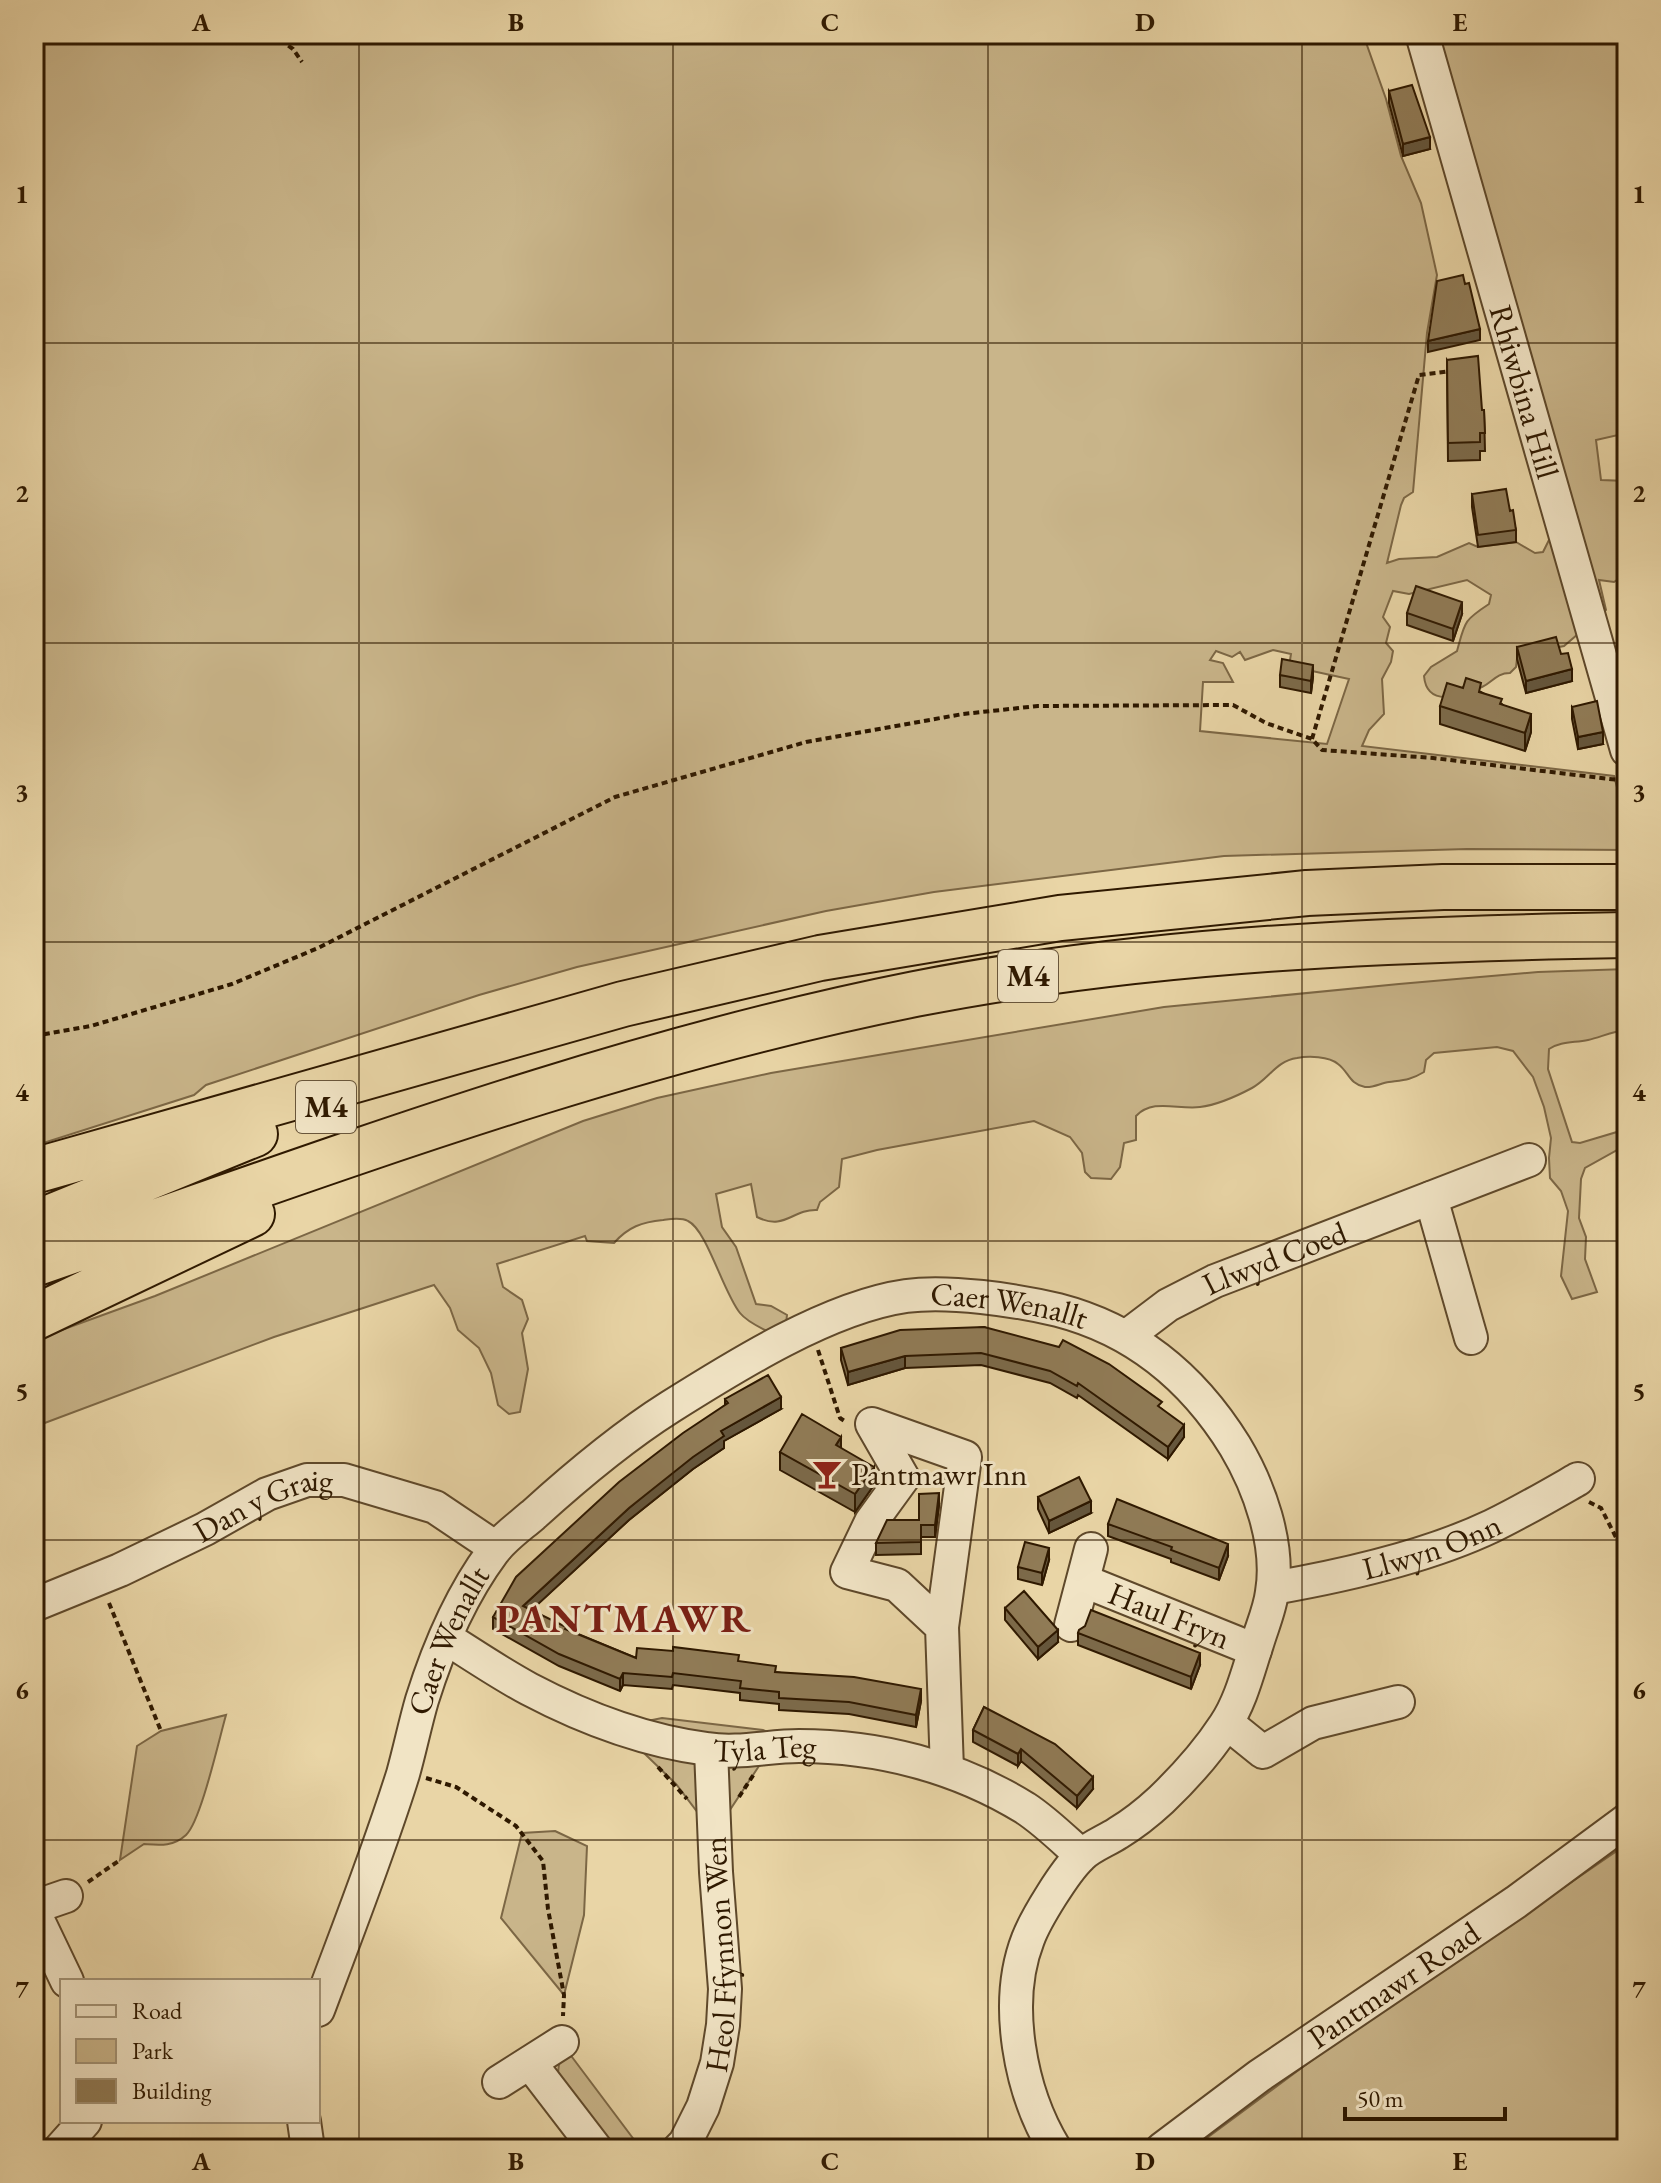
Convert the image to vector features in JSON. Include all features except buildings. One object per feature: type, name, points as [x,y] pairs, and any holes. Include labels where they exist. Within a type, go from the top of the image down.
[{"type":"highway","name":"M4","points":[[34,1171],[623,1004],[820,958],[1089,915],[1307,893],[1443,887],[1627,887]]},
{"type":"highway","name":"M4","points":[[34,1264],[446,1123],[641,1062],[772,1027],[915,994],[1057,971],[1186,956],[1341,944],[1627,935]]},
{"type":"highway","name":"M4","points":[[34,1224],[297,1117],[623,1004]]},
{"type":"highway","name":"M4","points":[[34,1318],[446,1123]]},
{"type":"street","name":"Rhiwbina Hill","points":[[1422,34],[1627,750]]},
{"type":"street","name":"Llwyd Coed","points":[[1127,1336],[1168,1305],[1215,1281],[1529,1160]]},
{"type":"street","points":[[1431,1198],[1471,1338]]},
{"type":"street","name":"Caer Wenallt","points":[[320,2004],[403,1772],[423,1696],[469,1590],[496,1548],[636,1429],[712,1381],[811,1328],[859,1308],[908,1295],[1012,1301],[1058,1310],[1127,1336],[1178,1375],[1218,1419],[1243,1460],[1260,1500],[1271,1546],[1273,1588],[1255,1650],[1227,1723],[1161,1800],[1121,1832],[1081,1855],[1043,1909],[1027,1941],[1020,1972],[1017,2013],[1019,2053],[1026,2084],[1055,2149]]},
{"type":"street","points":[[872,1424],[903,1478],[871,1522],[847,1572],[897,1585],[942,1627]]},
{"type":"street","points":[[872,1424],[965,1457],[942,1627],[947,1770]]},
{"type":"street","name":"Llwyn Onn","points":[[1273,1588],[1323,1579],[1431,1549],[1490,1527],[1579,1479]]},
{"type":"street","name":"Dan y Graig","points":[[34,1605],[99,1579],[205,1529],[267,1494],[307,1480],[344,1480],[435,1507],[496,1548]]},
{"type":"street","name":"Haul Fryn","points":[[1071,1625],[1091,1549]]},
{"type":"street","name":"Haul Fryn","points":[[1084,1581],[1255,1650]]},
{"type":"street","name":"Tyla Teg","points":[[446,1638],[530,1689],[617,1727],[658,1740],[711,1750],[799,1746],[850,1749],[899,1757],[947,1770],[1027,1809],[1081,1855]]},
{"type":"street","points":[[1227,1723],[1263,1752],[1313,1723],[1398,1702]]},
{"type":"street","name":"Heol Ffynnon Wen","points":[[679,2149],[703,2107],[717,2063],[723,2025],[725,1989],[711,1750]]},
{"type":"street","name":"Pantmawr Road","points":[[1162,2149],[1259,2076],[1516,1902],[1627,1820]]},
{"type":"street","points":[[66,1896],[34,1910],[66,1979]]},
{"type":"street","points":[[499,2082],[562,2042]]},
{"type":"street","points":[[530,2063],[596,2149]]},
{"type":"street","points":[[60,2149],[83,2123]]},
{"type":"street","points":[[304,2123],[308,2149]]},
{"type":"path","points":[[272,34],[293,49],[302,62]]},
{"type":"path","points":[[1312,739],[1419,375],[1456,371]]},
{"type":"path","points":[[34,1036],[91,1026],[232,984],[318,948],[615,797],[806,742],[963,714],[1038,706],[1233,705],[1266,723],[1312,739],[1322,750],[1433,758],[1627,781]]},
{"type":"path","points":[[811,1328],[840,1418],[849,1425],[872,1424]]},
{"type":"path","points":[[1579,1479],[1601,1508],[1627,1559]]},
{"type":"path","points":[[99,1579],[161,1731]]},
{"type":"path","points":[[403,1772],[456,1787],[516,1826],[543,1861],[548,1909],[564,1995],[562,2042]]},
{"type":"path","points":[[66,1896],[120,1860]]},
{"type":"green space","points":[[34,34],[1363,34],[1386,99],[1401,156],[1421,203],[1437,275],[1427,333],[1413,492],[1404,498],[1401,505],[1387,563],[1399,559],[1437,557],[1469,543],[1478,547],[1516,542],[1535,553],[1543,552],[1552,534],[1422,34],[1627,34],[1627,433],[1596,440],[1601,480],[1627,481],[1627,573],[1614,582],[1599,580],[1606,610],[1564,646],[1529,653],[1517,659],[1516,667],[1510,673],[1501,674],[1474,690],[1446,697],[1431,693],[1424,676],[1431,667],[1457,651],[1466,623],[1489,604],[1491,595],[1467,580],[1409,594],[1393,591],[1383,617],[1390,627],[1386,643],[1393,651],[1382,679],[1384,714],[1369,730],[1362,746],[1614,776],[1627,825],[1627,850],[1467,849],[1224,856],[934,892],[826,911],[577,967],[479,995],[206,1085],[194,1095],[34,1146]],"holes":[[[1273,650],[1291,654],[1289,666],[1349,679],[1327,744],[1200,731],[1203,682],[1233,682],[1223,663],[1210,660],[1216,651],[1232,657],[1240,652],[1245,660]]]},
{"type":"green space","points":[[1627,969],[1627,1030],[1563,1043],[1549,1049],[1548,1069],[1572,1142],[1580,1143],[1617,1132],[1622,1137],[1617,1150],[1585,1168],[1581,1179],[1579,1218],[1586,1237],[1585,1259],[1597,1292],[1572,1299],[1561,1276],[1568,1211],[1561,1191],[1550,1178],[1551,1138],[1544,1107],[1533,1077],[1513,1051],[1497,1047],[1434,1053],[1426,1060],[1424,1072],[1419,1075],[1368,1087],[1352,1081],[1334,1061],[1302,1057],[1278,1066],[1252,1088],[1220,1102],[1192,1108],[1158,1106],[1143,1111],[1136,1116],[1136,1140],[1124,1143],[1120,1167],[1111,1179],[1091,1178],[1085,1172],[1082,1153],[1070,1137],[1034,1121],[842,1159],[839,1187],[820,1202],[817,1210],[782,1221],[757,1217],[751,1184],[716,1194],[722,1227],[736,1247],[756,1304],[771,1306],[787,1315],[786,1323],[771,1333],[740,1313],[702,1236],[685,1220],[642,1224],[630,1229],[614,1243],[587,1241],[585,1236],[497,1264],[503,1287],[522,1300],[528,1319],[522,1333],[528,1369],[520,1412],[509,1414],[498,1405],[491,1373],[479,1348],[458,1330],[450,1308],[434,1285],[274,1337],[34,1427],[34,1340],[155,1296],[583,1121],[657,1098],[771,1073],[1164,1007],[1538,972]]},
{"type":"green space","points":[[226,1715],[192,1827],[181,1839],[160,1845],[144,1844],[120,1860],[137,1746],[161,1731]]},
{"type":"green space","points":[[662,1718],[763,1730],[799,1746],[759,1766],[714,1834],[676,1784],[617,1727]]},
{"type":"green space","points":[[555,1831],[587,1846],[584,1915],[564,1995],[501,1918],[522,1833]]},
{"type":"green space","points":[[1627,1844],[1627,2149],[1192,2149],[1319,2055]]},
{"type":"green space","points":[[569,2053],[641,2149],[613,2149],[558,2073],[559,2064]]},
{"type":"place","name":"Pantmawr Inn","points":[[827,1474]]},
{"type":"district","name":"PANTMAWR","points":[[624,1618]]}]
